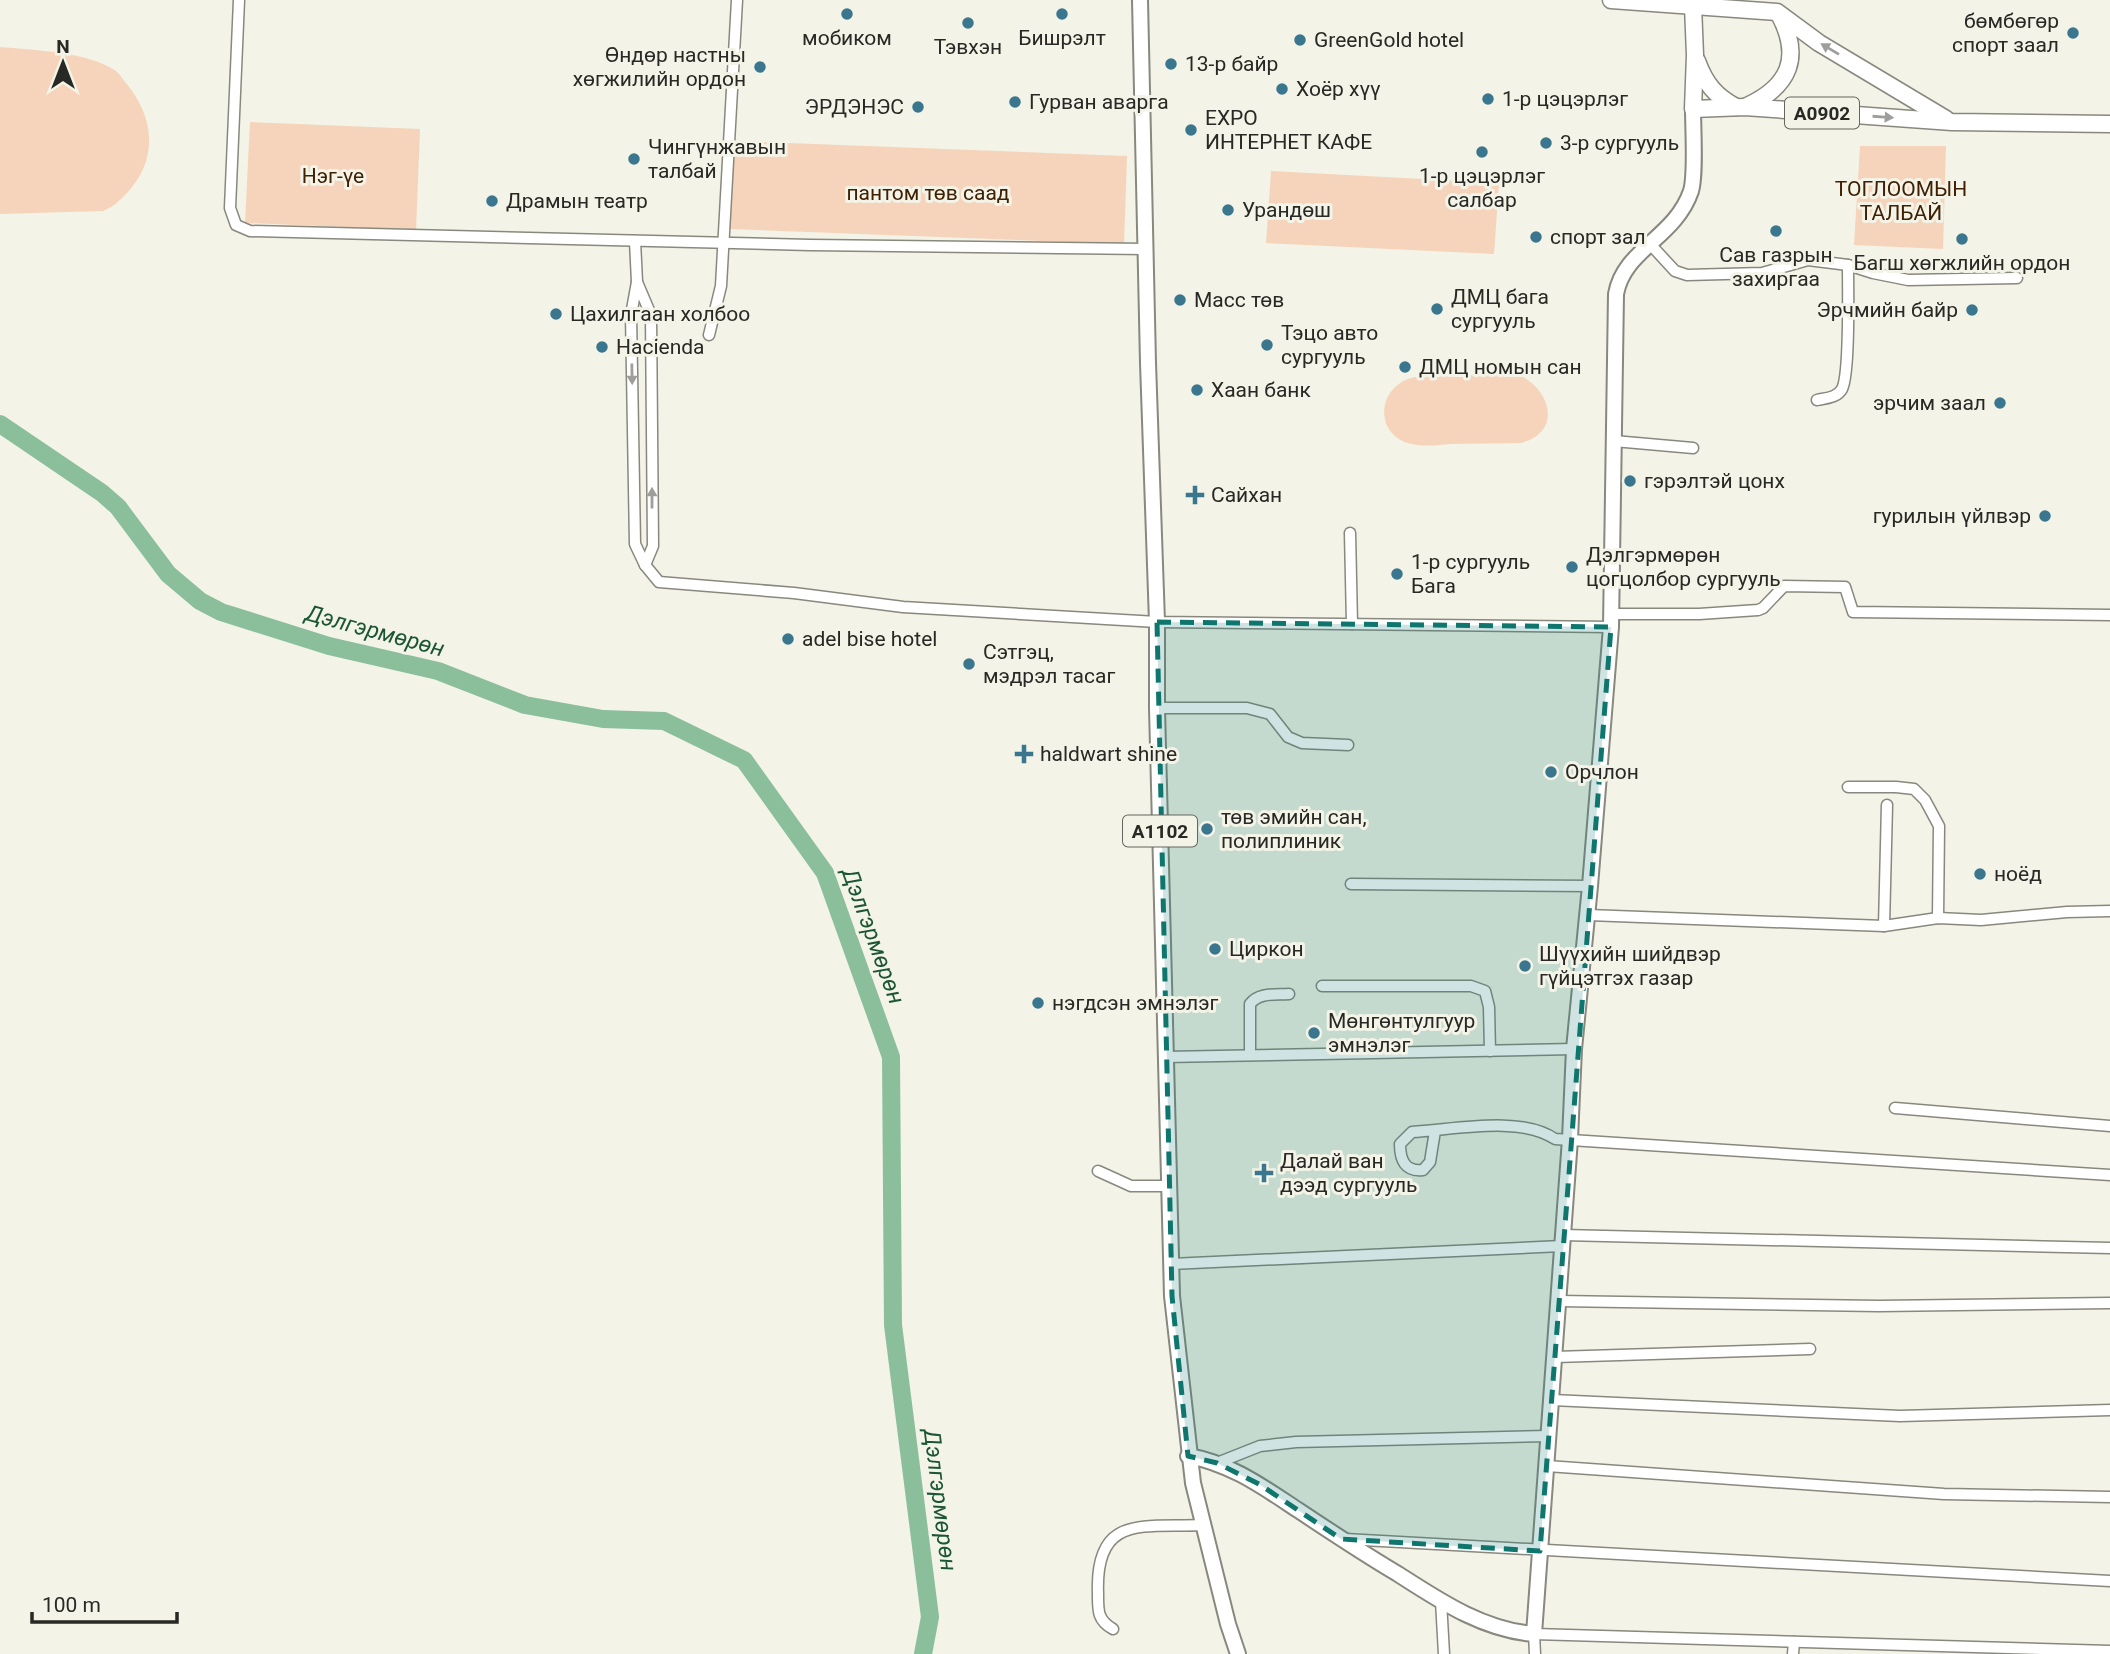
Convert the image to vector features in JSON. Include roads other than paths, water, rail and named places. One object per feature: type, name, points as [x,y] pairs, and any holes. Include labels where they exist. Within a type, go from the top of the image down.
[{"type":"highway","points":[[1611,0],[1780,7],[1788,39],[1787,72],[1781,84],[1767,97],[1741,107],[1720,99],[1704,79],[1695,55]]},
{"type":"highway","points":[[1693,3],[1693,109]]},
{"type":"highway","name":"A0902","points":[[1780,7],[1819,43],[1952,122]]},
{"type":"highway","name":"A0902","points":[[1693,109],[1741,107],[1952,122],[2110,124]]},
{"type":"main road","name":"A1102","points":[[1140,0],[1172,1296],[1188,1457],[1228,1624],[1238,1654]]},
{"type":"main road","points":[[1188,1457],[1217,1463],[1259,1484],[1441,1601],[1497,1627],[1534,1634],[1559,1301],[1574,1049],[1588,915],[1611,621],[1616,295],[1624,270],[1677,219],[1692,188],[1693,109]]},
{"type":"street","points":[[239,0],[230,208],[236,225],[250,231],[724,243],[1147,249]]},
{"type":"street","points":[[709,335],[721,286],[737,0]]},
{"type":"street","points":[[635,241],[637,282],[631,316],[635,544],[645,565],[659,582],[794,593],[903,607],[1157,622],[1352,624],[1611,621],[1758,610],[1784,586],[1821,585],[1845,587],[1853,612],[2110,615]]},
{"type":"street","points":[[1650,244],[1675,271],[1687,275],[1762,273],[1808,260],[1848,265],[1873,274],[1908,280],[2017,278]]},
{"type":"street","points":[[1817,400],[1835,396],[1843,388],[1848,265]]},
{"type":"street","points":[[637,282],[651,315],[653,545],[645,565]]},
{"type":"street","points":[[1614,441],[1693,448]]},
{"type":"street","points":[[1350,533],[1352,624]]},
{"type":"street","points":[[1157,708],[1247,708],[1270,714],[1288,737],[1302,743],[1348,745]]},
{"type":"street","points":[[1848,787],[1914,789],[1925,800],[1939,827],[1938,918]]},
{"type":"street","points":[[1884,926],[1886,804]]},
{"type":"street","points":[[1351,884],[1590,886]]},
{"type":"street","points":[[1588,915],[1884,926],[1938,918],[1982,920],[2110,911]]},
{"type":"street","points":[[1322,986],[1471,986],[1485,991],[1489,1007],[1490,1051]]},
{"type":"street","points":[[1250,1055],[1250,1004],[1254,998],[1261,996],[1289,994]]},
{"type":"street","points":[[1165,1056],[1574,1049]]},
{"type":"street","points":[[1895,1108],[2110,1126]]},
{"type":"street","points":[[1435,1130],[1430,1162],[1423,1170],[1406,1168],[1400,1156],[1401,1144],[1412,1132],[1435,1130],[1521,1127],[1537,1129],[1555,1139],[2110,1175]]},
{"type":"street","points":[[1098,1171],[1132,1186],[1169,1186]]},
{"type":"street","points":[[1171,1264],[1563,1240],[2110,1248]]},
{"type":"street","points":[[1559,1301],[1879,1306],[2110,1303]]},
{"type":"street","points":[[1555,1357],[1810,1349]]},
{"type":"street","points":[[1552,1400],[1900,1416],[2110,1410]]},
{"type":"street","points":[[1217,1463],[1260,1446],[1296,1442],[1549,1436]]},
{"type":"street","points":[[1547,1466],[1944,1494],[2110,1497]]},
{"type":"street","points":[[1113,1629],[1103,1623],[1098,1614],[1097,1570],[1107,1544],[1127,1528],[1203,1525]]},
{"type":"street","points":[[1341,1539],[2110,1581]]},
{"type":"street","points":[[1441,1601],[1444,1654]]},
{"type":"street","points":[[1535,1654],[1534,1634],[2110,1651]]},
{"type":"street","points":[[1793,1654],[1794,1642]]},
{"type":"waterway","name":"Дэлгэрмөрөн","points":[[0,424],[102,493],[118,507],[168,574],[200,601],[221,612],[329,646],[438,671],[525,705],[603,719],[664,721],[744,760],[825,873],[891,1057],[893,1325],[930,1617],[923,1654]]},
{"type":"place","name":"мобиком","points":[[847,14]]},
{"type":"place","name":"Бишрэлт","points":[[1062,14]]},
{"type":"place","name":"Тэвхэн","points":[[968,23]]},
{"type":"place","name":"бөмбөгөр спорт заал","points":[[2073,33]]},
{"type":"place","name":"GreenGold hotel","points":[[1300,40]]},
{"type":"place","name":"13-р байр","points":[[1171,64]]},
{"type":"place","name":"Өндөр настны хөгжилийн ордон","points":[[760,67]]},
{"type":"place","name":"Хоёр хүү","points":[[1282,89]]},
{"type":"place","name":"1-р цэцэрлэг","points":[[1488,99]]},
{"type":"place","name":"Гурван аварга","points":[[1015,102]]},
{"type":"place","name":"ЭРДЭНЭС","points":[[918,107]]},
{"type":"place","name":"EXPO ИНТЕРНЕТ КАФЕ","points":[[1191,130]]},
{"type":"place","name":"3-р сургууль","points":[[1546,143]]},
{"type":"place","name":"1-р цэцэрлэг салбар","points":[[1482,152]]},
{"type":"place","name":"Чингүнжавын талбай","points":[[634,159]]},
{"type":"place","name":"Драмын театр","points":[[492,201]]},
{"type":"place","name":"Урандөш","points":[[1228,210]]},
{"type":"place","name":"Сав газрын захиргаа","points":[[1776,231]]},
{"type":"place","name":"спорт зал","points":[[1536,237]]},
{"type":"place","name":"Багш хөгжлийн ордон","points":[[1962,239]]},
{"type":"place","name":"Масс төв","points":[[1180,300]]},
{"type":"place","name":"ДМЦ бага сургууль","points":[[1437,309]]},
{"type":"place","name":"Эрчмийн байр","points":[[1972,310]]},
{"type":"place","name":"Цахилгаан холбоо","points":[[556,314]]},
{"type":"place","name":"Тэцо авто сургууль","points":[[1267,345]]},
{"type":"place","name":"Hacienda","points":[[602,347]]},
{"type":"place","name":"ДМЦ номын сан","points":[[1405,367]]},
{"type":"place","name":"Хаан банк","points":[[1197,390]]},
{"type":"place","name":"эрчим заал","points":[[2000,403]]},
{"type":"place","name":"гэрэлтэй цонх","points":[[1630,481]]},
{"type":"place","name":"Сайхан","points":[[1195,495]]},
{"type":"place","name":"гурилын үйлвэр","points":[[2045,516]]},
{"type":"place","name":"Дэлгэрмөрөн цогцолбор сургууль","points":[[1572,567]]},
{"type":"place","name":"1-р сургууль Бага","points":[[1397,574]]},
{"type":"place","name":"adel bise hotel","points":[[788,639]]},
{"type":"place","name":"Сэтгэц, мэдрэл тасаг","points":[[969,664]]},
{"type":"place","name":"haldwart shine","points":[[1024,754]]},
{"type":"place","name":"Орчлон","points":[[1551,772]]},
{"type":"place","name":"төв эмийн сан, полиплиник","points":[[1207,829]]},
{"type":"place","name":"ноёд","points":[[1980,874]]},
{"type":"place","name":"Циркон","points":[[1215,949]]},
{"type":"place","name":"Шүүхийн шийдвэр гүйцэтгэх газар","points":[[1525,966]]},
{"type":"place","name":"нэгдсэн эмнэлэг","points":[[1038,1003]]},
{"type":"place","name":"Мөнгөнтулгуур эмнэлэг","points":[[1314,1033]]},
{"type":"place","name":"Далай ван дээд сургууль","points":[[1264,1173]]},
{"type":"park label","name":"Нэг-үе","points":[[333,176]]},
{"type":"park label","name":"пантом төв саад","points":[[928,193]]},
{"type":"park label","name":"ТОГЛООМЫН ТАЛБАЙ","points":[[1901,201]]}]
